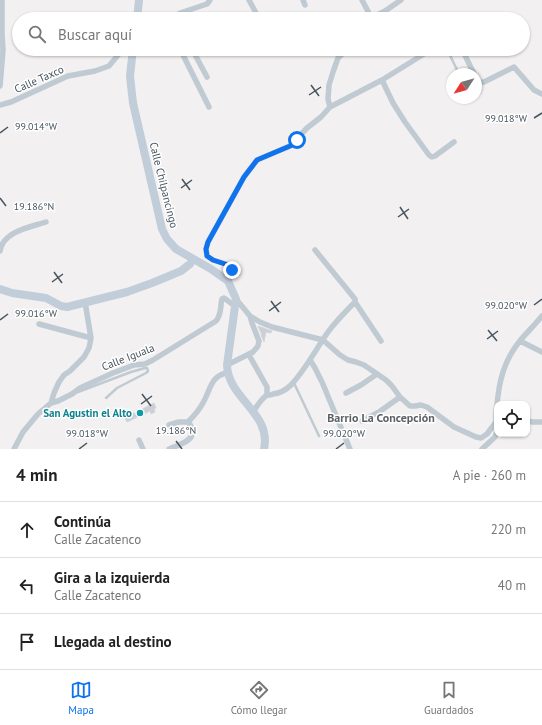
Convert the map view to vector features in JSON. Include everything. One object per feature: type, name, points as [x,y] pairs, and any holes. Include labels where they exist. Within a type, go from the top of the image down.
[{"type":"street","points":[[0,86],[3,50],[2,0]]},
{"type":"street","points":[[138,12],[139,0]]},
{"type":"street","points":[[183,12],[207,4],[210,0]]},
{"type":"street","points":[[249,0],[255,12]]},
{"type":"street","points":[[362,0],[367,12]]},
{"type":"street","points":[[381,12],[401,0]]},
{"type":"street","name":"Calle Taxco","points":[[0,106],[68,76],[95,71],[109,66],[117,56]]},
{"type":"street","name":"Calle Chilpancingo","points":[[132,56],[130,76],[133,103],[162,229],[167,239],[176,249],[228,280]]},
{"type":"street","points":[[184,56],[209,107]]},
{"type":"street","points":[[196,56],[207,77]]},
{"type":"street","points":[[330,107],[328,99],[329,85],[340,56]]},
{"type":"street","points":[[421,56],[382,80],[330,107],[290,146],[257,160],[244,177],[208,242],[206,249],[207,256],[213,260],[228,265],[232,270],[228,280],[236,302],[250,316],[260,322],[323,340],[340,355],[348,360],[364,365],[386,380],[400,397],[410,406],[427,406],[454,427],[476,437],[481,438],[487,434],[494,425]]},
{"type":"street","points":[[465,56],[471,68]]},
{"type":"street","points":[[482,82],[514,67],[534,90],[542,94]]},
{"type":"street","points":[[382,80],[393,103],[430,156],[435,156],[454,142]]},
{"type":"street","points":[[0,251],[4,242],[15,233],[46,222]]},
{"type":"street","points":[[315,250],[355,299],[381,341]]},
{"type":"street","points":[[0,289],[12,293],[46,298],[64,307],[127,292],[152,283],[181,271],[190,264],[193,259]]},
{"type":"street","name":"Calle Iguala","points":[[51,403],[58,401],[80,388],[106,376],[134,365],[145,364],[168,352],[219,318],[222,299],[224,298],[236,302]]},
{"type":"street","points":[[14,449],[23,432],[38,414],[51,403],[59,382],[64,375],[84,357],[89,348],[92,338],[85,302]]},
{"type":"street","points":[[236,302],[227,369],[232,384],[262,425],[265,433],[266,444],[264,449]]},
{"type":"street","points":[[253,412],[267,395],[282,392],[288,389],[303,371],[341,316],[356,302]]},
{"type":"street","points":[[169,425],[179,422],[188,422],[204,402],[213,382],[227,369],[256,350],[258,341],[250,316]]},
{"type":"street","points":[[497,401],[501,378],[510,356],[520,341],[542,316]]},
{"type":"street","points":[[39,324],[92,338]]},
{"type":"street","points":[[520,341],[542,352]]},
{"type":"street","points":[[249,355],[267,387],[267,395]]},
{"type":"street","points":[[310,360],[322,382],[350,449]]},
{"type":"street","points":[[346,393],[377,374]]},
{"type":"street","points":[[362,421],[379,412],[400,397]]},
{"type":"street","points":[[169,449],[184,443],[190,438],[192,430],[188,422]]},
{"type":"street","points":[[530,422],[542,422]]},
{"type":"street","points":[[482,449],[495,437]]},
{"type":"street","points":[[139,440],[143,449]]},
{"type":"lane","points":[[450,56],[456,68]]},
{"type":"lane","points":[[72,394],[131,372],[148,368],[146,374],[117,388],[106,398]]},
{"type":"lane","points":[[294,382],[319,436]]},
{"type":"building","points":[[258,326],[272,331],[271,333],[266,332],[264,342],[261,335],[262,333],[260,333],[261,331]]},
{"type":"building","name":"San Agustin el Alto","points":[[154,403],[156,408],[154,409],[155,412],[151,414],[150,411],[127,422],[125,418]]},
{"type":"place","name":"San Agustin el Alto","points":[[140,413]]},
{"type":"district","name":"Barrio La Concepción","points":[[381,417]]},
{"type":"route","points":[[232,270],[228,265],[213,260],[207,256],[206,249],[208,242],[244,177],[257,160],[290,146],[297,140]]}]
